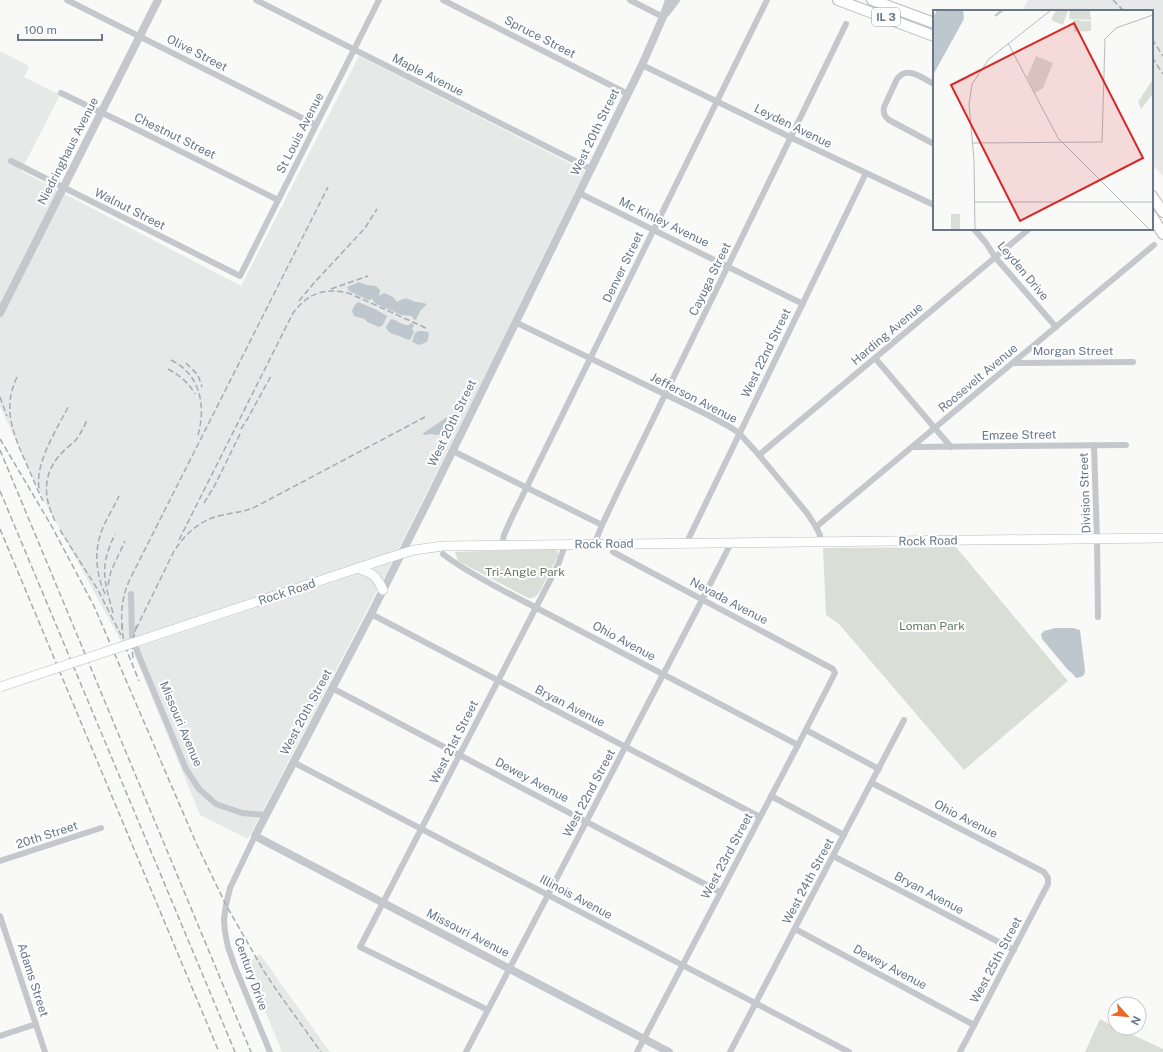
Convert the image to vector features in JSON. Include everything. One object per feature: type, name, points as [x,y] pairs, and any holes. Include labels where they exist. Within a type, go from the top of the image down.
[{"type":"highway","name":"IL 3","points":[[838,0],[933,36]]},
{"type":"highway","name":"IL 3","points":[[872,0],[933,23]]},
{"type":"highway","points":[[1153,197],[1163,212]]},
{"type":"highway","points":[[1153,218],[1163,234]]},
{"type":"main road","name":"Rock Road","points":[[0,687],[357,568],[429,547],[1163,538]]},
{"type":"main road","points":[[357,568],[368,571],[374,575],[379,580],[383,590]]},
{"type":"street","name":"Olive Street","points":[[67,0],[316,125]]},
{"type":"street","name":"Niedringhaus Avenue","points":[[0,312],[158,0]]},
{"type":"street","name":"Maple Avenue","points":[[256,0],[591,169]]},
{"type":"street","name":"St Louis Avenue","points":[[240,276],[379,0]]},
{"type":"street","name":"Spruce Street","points":[[443,0],[628,94]]},
{"type":"street","points":[[630,0],[663,17]]},
{"type":"street","name":"West 20th Street","points":[[255,836],[402,554],[642,65],[669,0]]},
{"type":"street","name":"West 20th Street","points":[[663,17],[676,0]]},
{"type":"street","name":"Denver Street","points":[[502,545],[504,535],[526,488],[767,0]]},
{"type":"street","name":"Cayuga Street","points":[[594,544],[665,394],[792,138],[846,24]]},
{"type":"street","name":"Leyden Avenue","points":[[642,65],[933,205]]},
{"type":"street","points":[[933,84],[910,72],[903,73],[897,79],[883,111],[884,115],[889,120],[933,143]]},
{"type":"street","name":"Chestnut Street","points":[[61,93],[278,200]]},
{"type":"street","name":"Walnut Street","points":[[11,161],[240,276]]},
{"type":"street","name":"West 22nd Street","points":[[686,544],[866,173]]},
{"type":"street","name":"Mc Kinley Avenue","points":[[579,193],[803,304]]},
{"type":"street","name":"Leyden Drive","points":[[975,230],[995,257],[1056,327]]},
{"type":"street","name":"Harding Avenue","points":[[759,455],[1028,230]]},
{"type":"street","name":"Roosevelt Avenue","points":[[816,527],[1154,245]]},
{"type":"street","name":"Jefferson Avenue","points":[[516,322],[730,427],[739,434],[759,455],[796,498],[816,527],[820,535],[820,542]]},
{"type":"street","points":[[875,358],[951,447]]},
{"type":"street","name":"Morgan Street","points":[[1014,363],[1133,362]]},
{"type":"street","name":"Division Street","points":[[1094,445],[1098,617]]},
{"type":"street","name":"Emzee Street","points":[[913,447],[1126,445]]},
{"type":"street","points":[[453,451],[602,525]]},
{"type":"street","name":"West 22nd Street","points":[[466,1052],[731,543]]},
{"type":"street","name":"West 21st Street","points":[[488,1010],[360,947],[558,565],[565,545]]},
{"type":"street","name":"Nevada Avenue","points":[[613,552],[826,665],[834,671]]},
{"type":"street","name":"Ohio Avenue","points":[[443,554],[465,569],[798,745]]},
{"type":"street","name":"Missouri Avenue","points":[[131,594],[132,637],[186,769],[199,789],[216,804],[242,814],[266,815]]},
{"type":"street","name":"Bryan Avenue","points":[[371,614],[498,682],[760,817]]},
{"type":"street","name":"West 23rd Street","points":[[637,1052],[806,730],[835,673],[834,671]]},
{"type":"street","name":"Dewey Avenue","points":[[332,688],[720,892]]},
{"type":"street","name":"West 24th Street","points":[[730,1052],[904,720]]},
{"type":"street","points":[[806,730],[879,769]]},
{"type":"street","name":"Illinois Avenue","points":[[293,762],[849,1052]]},
{"type":"street","name":"Ohio Avenue","points":[[872,783],[1044,872],[1048,878]]},
{"type":"street","points":[[771,796],[844,835]]},
{"type":"street","name":"20th Street","points":[[0,861],[101,828]]},
{"type":"street","name":"Missouri Avenue","points":[[255,836],[669,1052]]},
{"type":"street","name":"Century Drive","points":[[255,836],[230,888],[224,919],[228,947],[270,1052]]},
{"type":"street","name":"Bryan Avenue","points":[[833,856],[1014,950]]},
{"type":"street","name":"West 25th Street","points":[[960,1052],[1048,884],[1048,878]]},
{"type":"street","name":"Adams Street","points":[[0,916],[45,1052]]},
{"type":"street","name":"Dewey Avenue","points":[[795,930],[974,1025]]},
{"type":"street","points":[[0,1036],[36,1024]]},
{"type":"shaded area","points":[[1028,0],[1163,0],[1163,176],[1153,165],[1153,10],[1022,10]]},
{"type":"shaded area","points":[[0,51],[29,66],[24,77],[54,92],[61,93],[21,171],[241,286],[359,56],[585,171],[398,550],[122,643],[37,487],[0,406]]},
{"type":"shaded area","points":[[359,282],[376,286],[380,290],[379,296],[384,293],[393,297],[397,302],[407,299],[427,304],[420,311],[416,320],[413,319],[412,316],[401,315],[376,304],[373,299],[368,300],[349,291],[347,287]]},
{"type":"shaded area","points":[[358,302],[387,316],[383,325],[379,327],[367,322],[365,319],[354,316],[352,311]]},
{"type":"shaded area","points":[[391,319],[404,325],[409,325],[411,323],[414,325],[412,329],[414,332],[410,340],[389,332],[386,327]]},
{"type":"shaded area","points":[[419,331],[428,332],[429,335],[427,342],[419,345],[412,342],[415,333]]},
{"type":"shaded area","points":[[456,412],[457,414],[454,421],[444,432],[437,435],[422,434],[450,415]]},
{"type":"shaded area","points":[[392,562],[248,839],[200,815],[132,649]]},
{"type":"shaded area","points":[[1055,628],[1073,628],[1080,630],[1085,670],[1084,675],[1081,677],[1076,678],[1042,639],[1041,634],[1044,631]]},
{"type":"shaded area","points":[[260,954],[330,1052],[282,1052],[246,964]]},
{"type":"green space","name":"Loman Park","points":[[956,547],[1068,681],[964,770],[839,624],[826,615],[823,548]]},
{"type":"green space","name":"Tri-Angle Park","points":[[555,549],[558,552],[558,556],[539,593],[532,598],[528,598],[458,561],[455,552]]},
{"type":"green space","points":[[1100,1019],[1107,1023],[1107,1036],[1135,1036],[1163,1049],[1163,1052],[1085,1052]]},
{"type":"railway","points":[[1113,0],[1123,10]]},
{"type":"railway","points":[[1153,41],[1163,56]]},
{"type":"railway","points":[[1153,59],[1163,74]]},
{"type":"railway","points":[[122,629],[123,603],[125,591],[130,579],[328,187]]},
{"type":"railway","points":[[299,301],[365,228],[377,209]]},
{"type":"railway","points":[[331,289],[368,276]]},
{"type":"railway","points":[[179,540],[293,313],[305,300],[326,291],[351,294],[428,329]]},
{"type":"railway","points":[[171,360],[181,366],[189,374],[199,392],[201,413],[198,435]]},
{"type":"railway","points":[[186,363],[198,375],[202,387]]},
{"type":"railway","points":[[168,369],[190,386],[195,394]]},
{"type":"railway","points":[[241,429],[272,374]]},
{"type":"railway","points":[[17,377],[10,400],[13,431],[43,501]]},
{"type":"railway","points":[[0,397],[7,416]]},
{"type":"railway","points":[[39,488],[40,467],[48,445],[69,405]]},
{"type":"railway","points":[[136,629],[174,551],[184,538],[201,523],[215,517],[253,508],[425,417]]},
{"type":"railway","points":[[55,521],[51,513],[47,496],[47,480],[53,464],[64,450],[77,439],[87,420]]},
{"type":"railway","points":[[204,503],[215,485],[241,432]]},
{"type":"railway","points":[[0,439],[51,525],[94,606],[197,845],[226,905],[265,973],[321,1052]]},
{"type":"railway","points":[[0,450],[251,1052]]},
{"type":"railway","points":[[0,491],[235,1052]]},
{"type":"railway","points":[[105,594],[98,573],[98,543],[104,526],[119,496]]},
{"type":"railway","points":[[0,529],[219,1052]]},
{"type":"railway","points":[[60,530],[98,590],[121,635]]},
{"type":"railway","points":[[113,613],[105,582],[105,565],[115,534]]},
{"type":"railway","points":[[108,585],[111,571],[125,541]]},
{"type":"railway","points":[[122,624],[123,637],[127,651]]},
{"type":"railway","points":[[133,658],[133,645],[137,624]]},
{"type":"railway","points":[[125,646],[139,681]]}]
